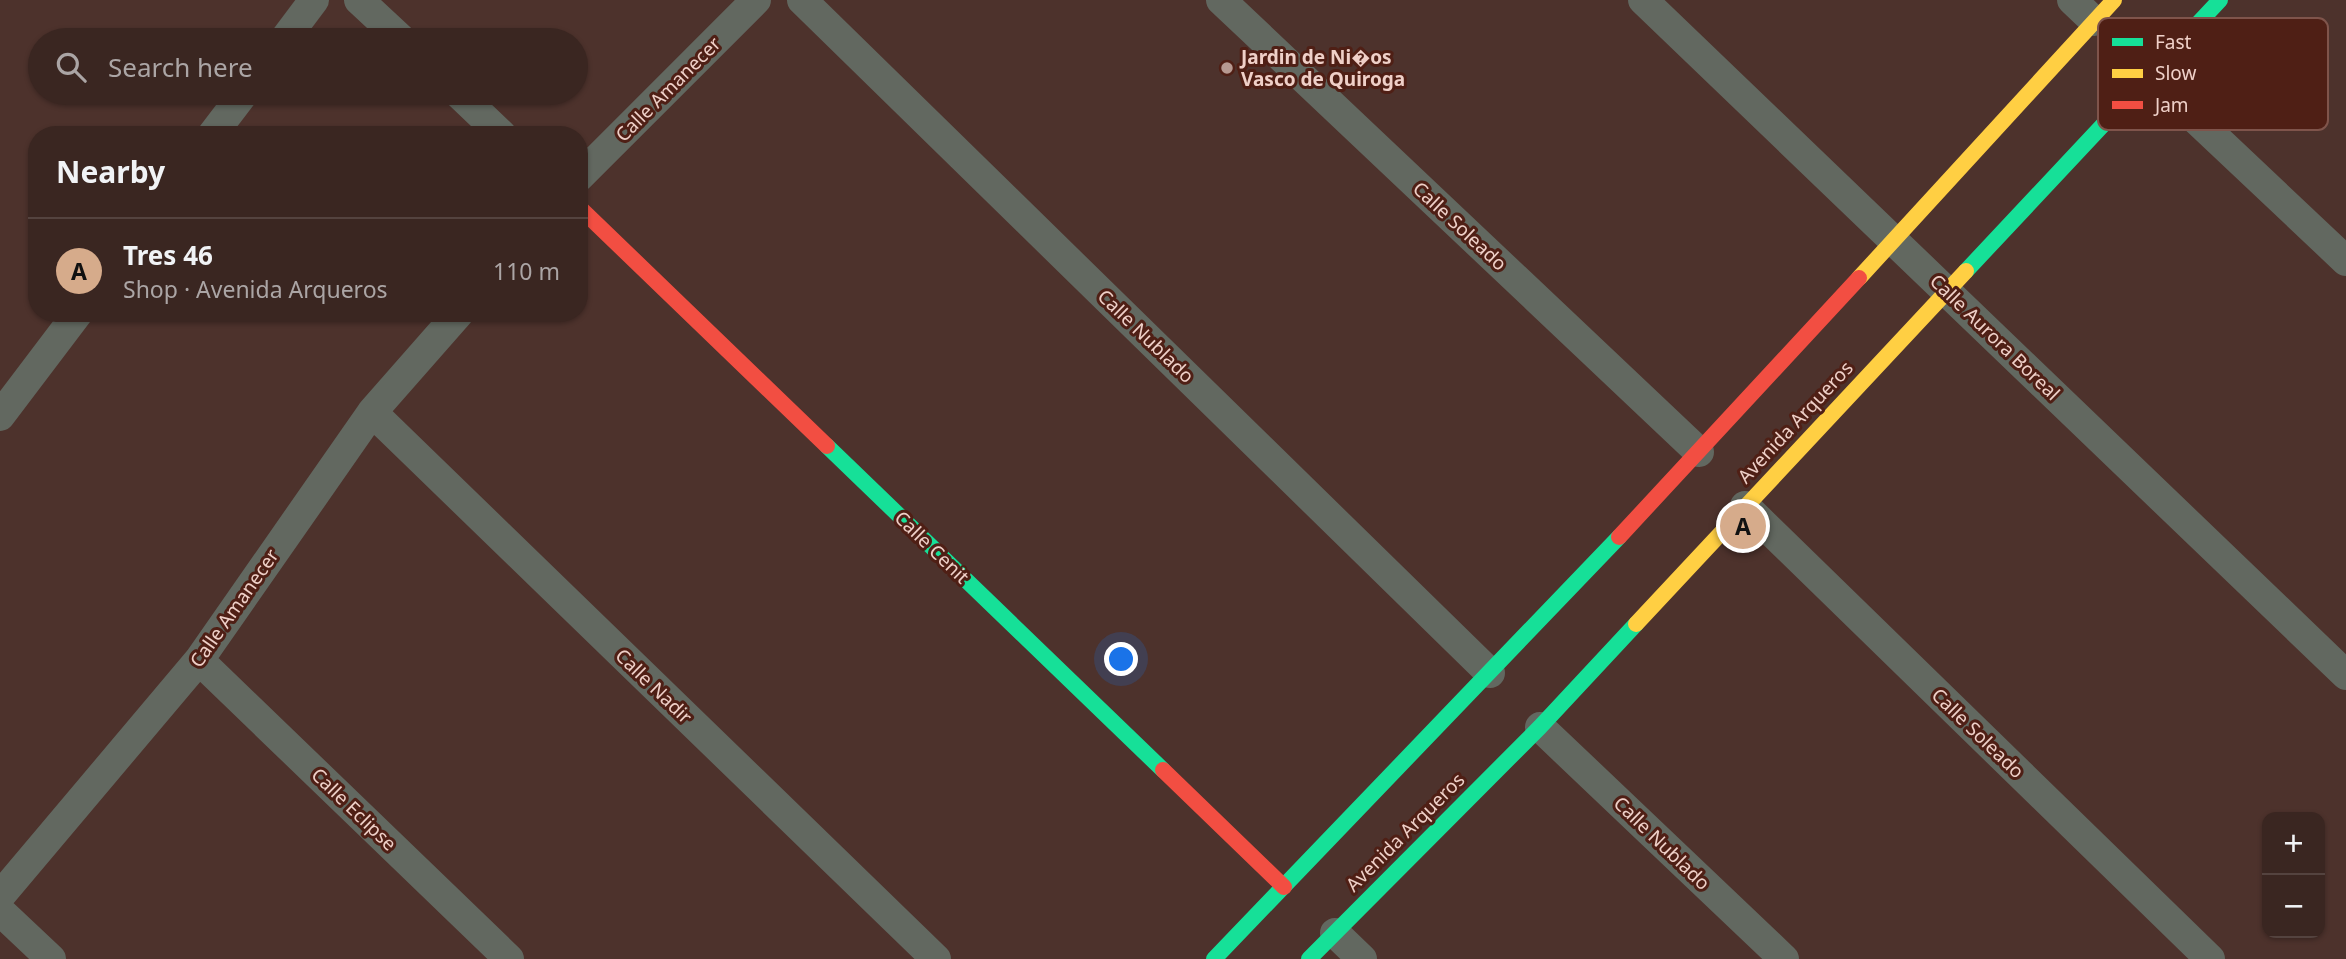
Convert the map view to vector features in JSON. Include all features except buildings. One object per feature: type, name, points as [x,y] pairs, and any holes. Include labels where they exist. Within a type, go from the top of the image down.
[{"type":"main road","name":"Avenida Arqueros","points":[[2203,18],[2220,0]]},
{"type":"main road","points":[[1214,959],[1699,452],[2104,10]]},
{"type":"main road","name":"Avenida Arqueros","points":[[1309,959],[1539,727],[2098,129]]},
{"type":"main road","name":"Calle Cenit","points":[[588,216],[1284,887]]},
{"type":"street","points":[[293,28],[314,0]]},
{"type":"street","points":[[359,0],[389,28]]},
{"type":"street","name":"Calle Amanecer","points":[[588,168],[756,0]]},
{"type":"street","name":"Calle Nublado","points":[[802,0],[1490,673]]},
{"type":"street","name":"Calle Soleado","points":[[1221,0],[1699,452]]},
{"type":"street","name":"Calle Aurora Boreal","points":[[1643,0],[2346,675]]},
{"type":"street","points":[[2072,0],[2104,10]]},
{"type":"street","points":[[219,126],[235,105]]},
{"type":"street","points":[[471,105],[493,126]]},
{"type":"street","points":[[2207,130],[2346,261]]},
{"type":"street","points":[[0,416],[71,322]]},
{"type":"street","name":"Calle Amanecer","points":[[0,896],[199,660],[372,412],[450,322]]},
{"type":"street","name":"Calle Nadir","points":[[372,412],[936,959]]},
{"type":"street","name":"Calle Soleado","points":[[1745,506],[2210,959]]},
{"type":"street","name":"Calle Eclipse","points":[[199,660],[509,959]]},
{"type":"street","name":"Calle Nublado","points":[[1539,727],[1784,959]]},
{"type":"street","points":[[0,911],[51,959]]},
{"type":"street","points":[[1335,933],[1362,959]]},
{"type":"traffic: fast","points":[[2203,18],[2220,0]]},
{"type":"traffic: fast","points":[[1966,271],[2098,130]]},
{"type":"traffic: fast","points":[[827,446],[1163,770]]},
{"type":"traffic: fast","points":[[1214,959],[1619,537]]},
{"type":"traffic: fast","points":[[1309,959],[1540,727],[1636,624]]},
{"type":"traffic: slow","points":[[1859,278],[2114,0]]},
{"type":"traffic: slow","points":[[1636,624],[1966,271]]},
{"type":"traffic: jam","points":[[588,216],[827,446]]},
{"type":"traffic: jam","points":[[1619,537],[1859,278]]},
{"type":"traffic: jam","points":[[1163,770],[1284,887]]},
{"type":"place","name":"Jardin de Ni�os Vasco de Quiroga","points":[[1227,68]]},
{"type":"place","name":"Tres 46","points":[[1743,526]]}]
